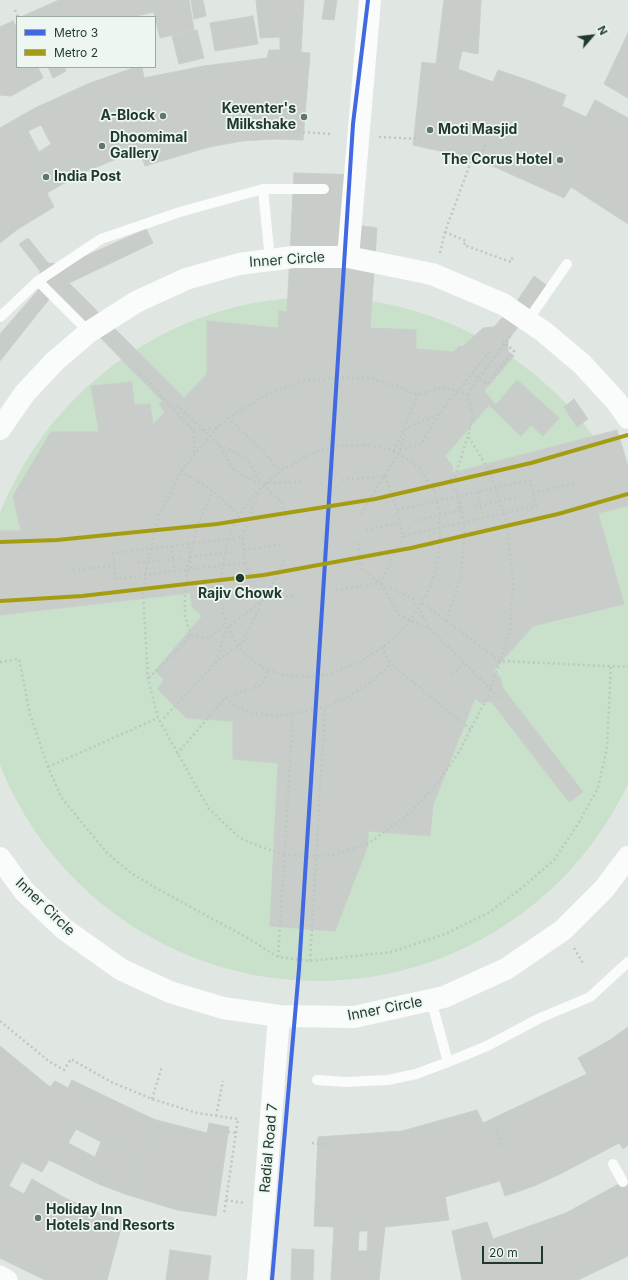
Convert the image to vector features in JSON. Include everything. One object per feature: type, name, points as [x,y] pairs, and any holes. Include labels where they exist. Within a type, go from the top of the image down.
[{"type":"street","points":[[348,257],[370,0]]},
{"type":"street","name":"Inner Circle","points":[[0,428],[25,393],[55,361],[89,332],[136,302],[186,279],[239,264],[293,257],[348,257],[432,274],[503,304],[526,319],[582,364],[616,401],[628,418]]},
{"type":"street","name":"Inner Circle","points":[[0,858],[24,890],[64,929],[122,970],[170,992],[223,1008],[279,1016],[354,1018],[444,997],[506,969],[562,930],[604,889],[628,857]]},
{"type":"street","name":"Radial Road 7","points":[[258,1280],[279,1016]]},
{"type":"street","points":[[0,1276],[7,1280]]},
{"type":"lane","points":[[263,189],[270,260]]},
{"type":"lane","points":[[0,317],[38,281],[101,239],[180,212],[263,189],[324,189]]},
{"type":"lane","points":[[526,319],[567,264]]},
{"type":"lane","points":[[38,281],[89,332]]},
{"type":"lane","points":[[317,1080],[345,1082],[388,1080],[416,1074],[448,1062],[487,1046],[540,1018],[590,997],[628,962]]},
{"type":"lane","points":[[432,1000],[448,1062]]},
{"type":"lane","points":[[613,1164],[623,1182]]},
{"type":"path","points":[[14,10],[17,16]]},
{"type":"path","points":[[288,131],[331,134]]},
{"type":"path","points":[[376,136],[421,139]]},
{"type":"path","points":[[482,156],[486,142]]},
{"type":"path","points":[[440,253],[445,232],[474,153]]},
{"type":"path","points":[[445,232],[466,240],[464,245],[511,262],[514,256]]},
{"type":"path","points":[[467,394],[526,319]]},
{"type":"path","points":[[472,373],[487,384],[514,351],[500,339]]},
{"type":"path","points":[[400,451],[421,444],[439,414],[491,350]]},
{"type":"path","points":[[136,369],[194,430],[194,455]]},
{"type":"path","points":[[467,394],[442,387],[418,395],[396,386],[369,378],[337,378],[303,381],[266,395],[228,418],[218,427],[181,471],[158,519],[147,563],[143,594],[148,678],[158,718],[177,754],[209,809],[240,838],[266,849],[285,854],[316,857],[337,854],[369,843],[404,818],[433,789],[459,752],[488,696],[510,632],[513,582],[507,524],[490,472],[468,436]]},
{"type":"path","points":[[434,491],[455,476],[473,416],[467,394]]},
{"type":"path","points":[[394,451],[418,395]]},
{"type":"path","points":[[177,405],[219,444],[247,458],[262,485]]},
{"type":"path","points":[[362,514],[400,451],[406,428],[439,414]]},
{"type":"path","points":[[228,418],[260,448],[281,471]]},
{"type":"path","points":[[194,430],[214,429],[218,427]]},
{"type":"path","points":[[219,444],[235,471],[262,485],[282,502],[287,521]]},
{"type":"path","points":[[364,445],[394,451],[419,468],[434,491],[439,509],[440,543],[438,565],[422,603],[409,622],[382,647],[358,663],[326,675],[296,676],[268,670],[245,654],[237,645],[226,623],[222,600],[222,570],[228,540],[239,515],[255,493],[281,471],[318,451],[334,446],[364,445]]},
{"type":"path","points":[[181,471],[213,491],[239,515]]},
{"type":"path","points":[[342,480],[385,476]]},
{"type":"path","points":[[380,583],[403,536],[397,510],[385,476]]},
{"type":"path","points":[[262,485],[303,480]]},
{"type":"path","points":[[446,621],[461,575],[465,532],[462,510],[457,493],[449,480]]},
{"type":"path","points":[[397,510],[530,480],[536,506],[403,536]]},
{"type":"path","points":[[533,493],[574,482]]},
{"type":"path","points":[[262,485],[242,537],[245,563],[263,600]]},
{"type":"path","points":[[191,636],[185,616],[185,595],[188,564],[198,523],[213,491]]},
{"type":"path","points":[[478,492],[484,518]]},
{"type":"path","points":[[457,497],[463,523]]},
{"type":"path","points":[[475,507],[516,497]]},
{"type":"path","points":[[415,521],[460,510]]},
{"type":"path","points":[[366,530],[400,523]]},
{"type":"path","points":[[242,537],[113,553],[114,566],[116,579],[245,563]]},
{"type":"path","points":[[358,543],[362,569],[380,583],[413,599],[430,629],[500,698]]},
{"type":"path","points":[[188,544],[191,569]]},
{"type":"path","points":[[244,550],[281,544]]},
{"type":"path","points":[[171,546],[175,572]]},
{"type":"path","points":[[189,557],[231,552]]},
{"type":"path","points":[[164,718],[215,663],[242,643],[263,600],[281,569],[285,556]]},
{"type":"path","points":[[138,563],[181,558]]},
{"type":"path","points":[[72,570],[114,566]]},
{"type":"path","points":[[336,590],[380,583]]},
{"type":"path","points":[[380,583],[399,615],[430,629]]},
{"type":"path","points":[[215,663],[226,629],[263,600],[297,595]]},
{"type":"path","points":[[422,603],[500,662],[611,665],[628,667]]},
{"type":"path","points":[[191,636],[209,638],[226,623]]},
{"type":"path","points":[[148,678],[191,636]]},
{"type":"path","points":[[382,647],[391,664],[471,730]]},
{"type":"path","points":[[0,662],[19,659],[30,714],[48,767],[62,797],[82,824],[107,853],[131,873],[246,937],[278,957],[310,961],[391,952],[445,934],[488,913],[518,891],[554,860],[578,824],[598,788],[607,748],[611,665]]},
{"type":"path","points":[[452,675],[463,663]]},
{"type":"path","points":[[225,698],[235,706],[254,713],[279,716],[325,708],[346,698],[371,682],[391,664]]},
{"type":"path","points":[[177,754],[225,698],[263,684],[268,670]]},
{"type":"path","points":[[310,961],[325,708]]},
{"type":"path","points":[[278,957],[293,714]]},
{"type":"path","points":[[48,767],[158,718]]},
{"type":"path","points":[[0,1021],[50,1062],[64,1070],[70,1059],[111,1082],[152,1099],[197,1113],[238,1119],[224,1214]]},
{"type":"path","points":[[152,1099],[162,1066]]},
{"type":"path","points":[[216,1116],[223,1081]]},
{"type":"path","points":[[496,1130],[502,1146]]},
{"type":"path","points":[[228,1132],[236,1133]]},
{"type":"path","points":[[312,1143],[326,1145]]},
{"type":"green space","points":[[284,298],[352,298],[385,303],[417,311],[449,323],[479,337],[508,354],[535,374],[560,397],[583,422],[603,449],[620,478],[629,497],[629,781],[620,800],[603,829],[583,856],[560,881],[535,904],[508,924],[479,941],[449,955],[417,967],[385,975],[352,980],[284,980],[251,975],[219,967],[187,955],[157,941],[128,924],[101,904],[76,881],[53,856],[33,829],[16,800],[-1,762],[-1,516],[16,478],[33,449],[53,422],[76,397],[101,374],[128,354],[157,337],[187,323],[219,311],[251,303]]},
{"type":"building","points":[[59,0],[189,0],[194,30],[160,38],[154,12],[136,16],[23,16]]},
{"type":"building","points":[[191,0],[203,0],[206,16],[194,19]]},
{"type":"building","name":"A-Block","points":[[256,0],[304,0],[301,52],[310,53],[303,140],[275,139],[242,141],[209,147],[145,166],[139,150],[82,173],[47,193],[54,207],[18,229],[0,243],[0,128],[35,108],[90,83],[133,68],[142,68],[144,78],[204,66],[267,58],[269,50],[280,50],[280,37],[260,38]],"holes":[[[41,125],[51,144],[39,152],[28,131]]]},
{"type":"building","points":[[325,0],[337,0],[334,20],[322,19]]},
{"type":"building","points":[[444,0],[481,0],[478,54],[462,51],[458,69],[493,82],[498,70],[533,82],[566,95],[562,106],[586,117],[595,100],[628,118],[628,224],[571,187],[564,198],[497,168],[453,154],[413,145],[422,62],[436,64]]},
{"type":"building","points":[[253,16],[258,44],[215,51],[210,23]]},
{"type":"building","points":[[13,21],[16,26],[16,68],[38,68],[43,78],[11,96],[0,95],[0,27]]},
{"type":"building","points":[[197,30],[204,58],[179,64],[172,36]]},
{"type":"building","points":[[628,33],[628,98],[604,84]]},
{"type":"building","points":[[48,68],[64,68],[66,71],[53,78]]},
{"type":"building","points":[[294,173],[361,175],[357,225],[377,228],[370,328],[416,330],[416,349],[454,352],[459,346],[462,347],[483,328],[494,327],[517,301],[534,276],[549,287],[508,340],[508,351],[514,356],[484,391],[496,405],[517,380],[559,418],[543,436],[531,425],[521,436],[489,405],[445,456],[453,467],[452,473],[617,430],[628,466],[628,506],[598,513],[624,604],[533,626],[493,671],[501,678],[502,687],[583,792],[569,802],[491,701],[480,703],[475,698],[433,805],[430,836],[368,831],[368,845],[335,931],[270,926],[278,763],[233,759],[233,721],[186,718],[158,689],[164,680],[155,671],[202,616],[192,607],[190,593],[0,615],[0,531],[21,531],[13,496],[51,432],[99,432],[91,386],[132,382],[134,405],[150,404],[153,424],[165,412],[159,404],[162,401],[60,296],[50,298],[0,361],[0,334],[40,288],[40,271],[19,244],[28,238],[48,263],[65,265],[146,229],[153,243],[69,283],[184,398],[207,374],[207,321],[278,328],[279,311],[287,312]]},
{"type":"building","points":[[574,399],[588,419],[577,427],[564,407]]},
{"type":"building","points":[[628,1027],[628,1145],[623,1149],[619,1143],[560,1174],[534,1186],[505,1196],[500,1181],[445,1197],[449,1220],[385,1227],[379,1280],[331,1280],[334,1227],[314,1226],[318,1137],[402,1131],[477,1110],[483,1123],[587,1074],[578,1058],[610,1040]],"holes":[[[359,1231],[368,1231],[367,1251],[358,1251]]]},
{"type":"building","points":[[0,1046],[50,1087],[55,1081],[68,1088],[72,1080],[134,1110],[101,1185],[49,1160],[42,1172],[22,1162],[0,1202]],"holes":[[[76,1129],[101,1142],[95,1157],[68,1143]]]},
{"type":"building","points":[[134,1110],[156,1120],[125,1194],[101,1185]]},
{"type":"building","points":[[156,1120],[207,1133],[209,1123],[229,1127],[216,1216],[177,1210],[125,1194]]},
{"type":"building","points":[[32,1179],[65,1198],[93,1211],[123,1221],[107,1280],[45,1280],[0,1258],[0,1202],[9,1186],[24,1194]]},
{"type":"building","points":[[628,1179],[628,1256],[578,1280],[462,1280],[452,1231],[487,1222],[493,1239],[566,1213]]},
{"type":"building","points":[[292,1249],[314,1250],[313,1280],[291,1280]]},
{"type":"building","points":[[170,1250],[211,1256],[208,1280],[166,1280]]},
{"type":"metro line","name":"3","points":[[272,1280],[299,969],[353,124],[368,0]]},
{"type":"metro line","name":"2","points":[[0,542],[57,540],[217,524],[375,499],[531,463],[628,435]]},
{"type":"metro line","name":"2","points":[[0,601],[82,596],[264,575],[411,548],[558,514],[628,494]]},
{"type":"place","name":"A-Block","points":[[163,116]]},
{"type":"place","name":"Keventer's Milkshake","points":[[304,117]]},
{"type":"place","name":"Moti Masjid","points":[[430,130]]},
{"type":"place","name":"Dhoomimal Gallery","points":[[102,146]]},
{"type":"place","name":"The Corus Hotel","points":[[560,160]]},
{"type":"place","name":"India Post","points":[[46,177]]},
{"type":"place","name":"Rajiv Chowk","points":[[240,578]]},
{"type":"place","name":"Holiday Inn Hotels and Resorts","points":[[38,1218]]}]
